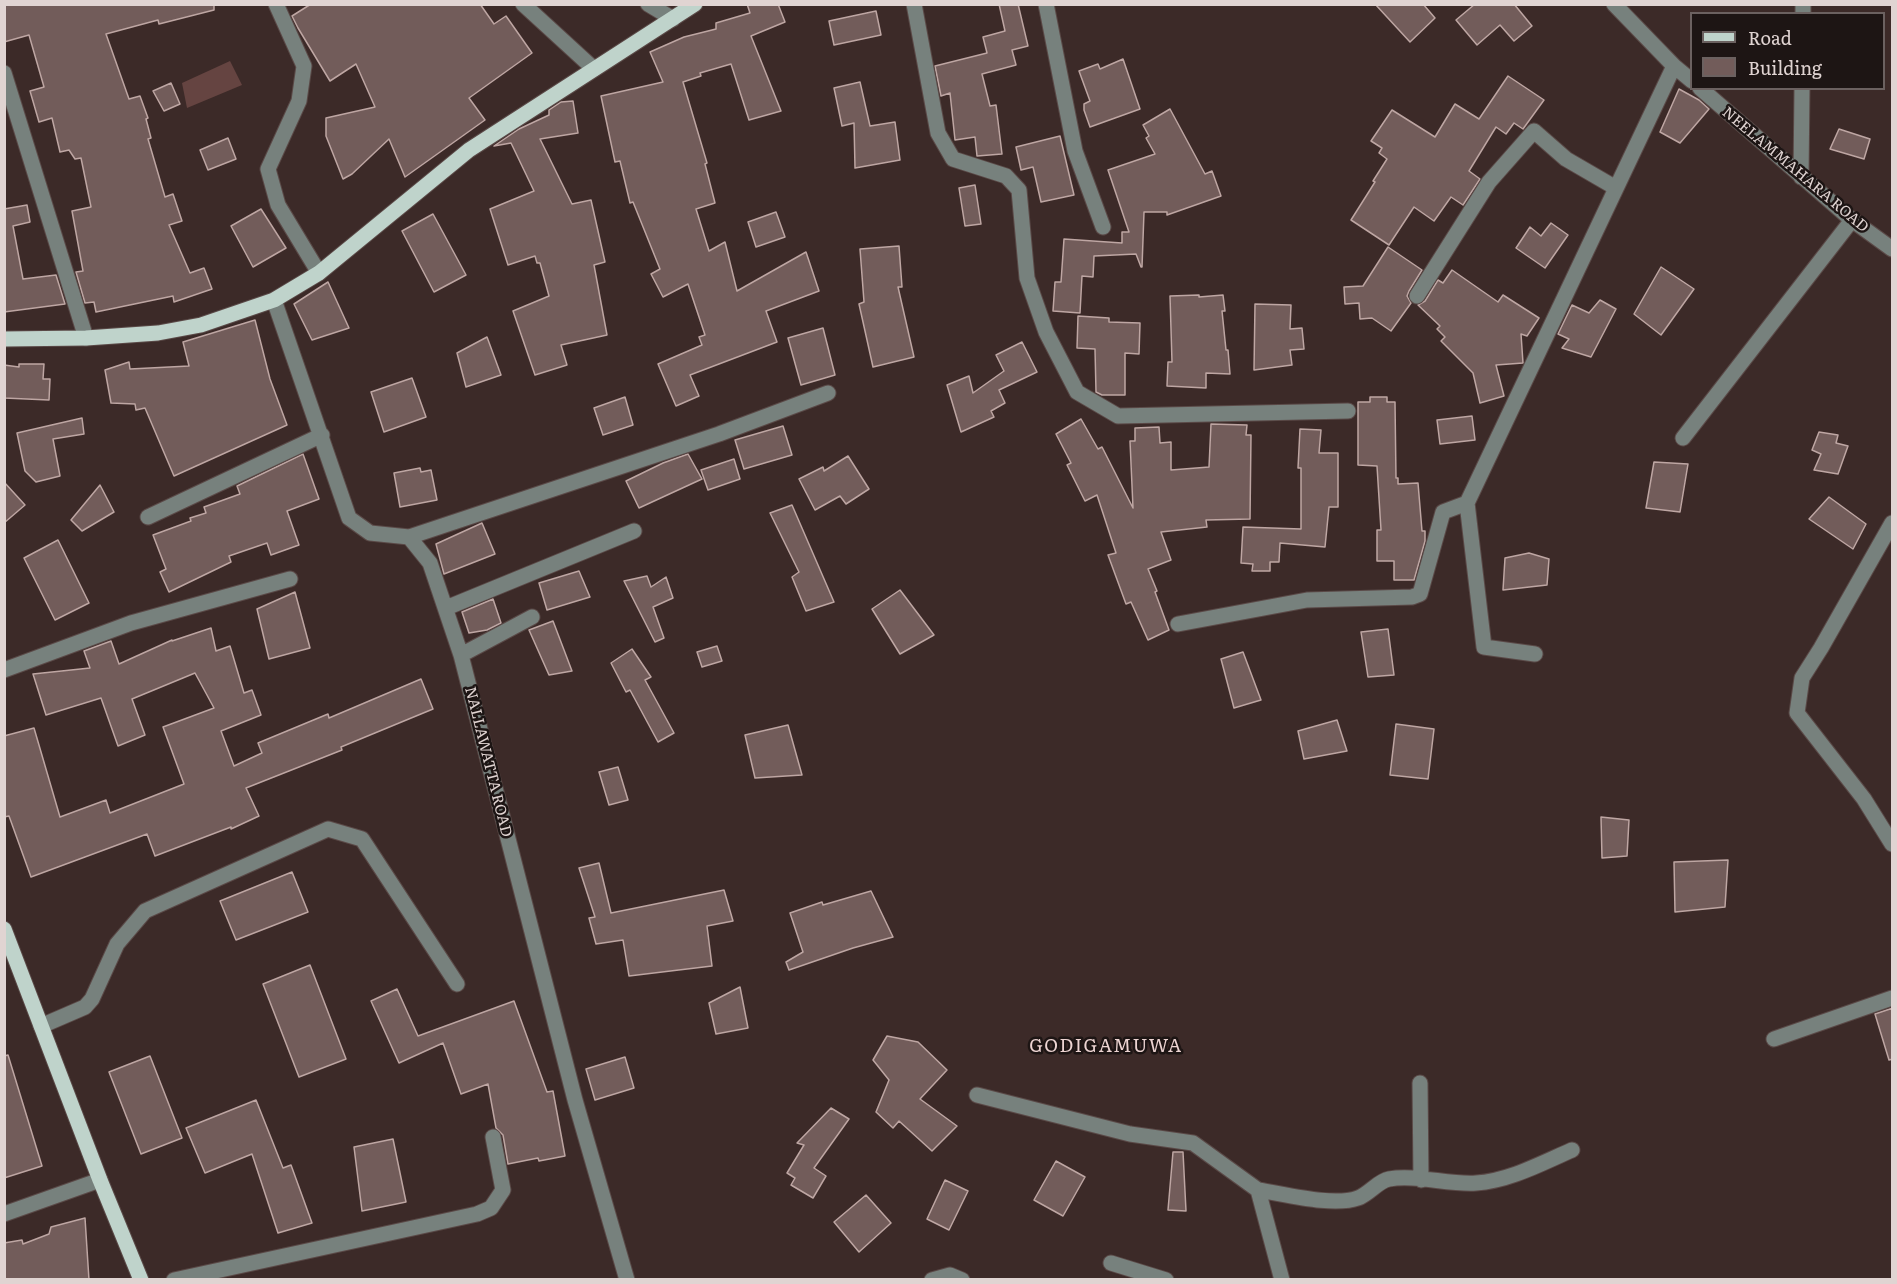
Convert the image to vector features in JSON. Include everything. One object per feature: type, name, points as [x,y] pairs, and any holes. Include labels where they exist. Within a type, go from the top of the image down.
[{"type":"main road","points":[[4,339],[86,338],[158,333],[201,325],[274,300],[319,273],[469,150],[695,4]]},
{"type":"main road","points":[[5,932],[141,1280]]},
{"type":"street","points":[[276,4],[304,66],[299,101],[268,169],[278,205],[319,273]]},
{"type":"street","points":[[523,4],[594,69]]},
{"type":"street","points":[[648,4],[673,19]]},
{"type":"street","points":[[914,4],[938,133],[953,159],[1006,176],[1019,190],[1027,278],[1046,332],[1077,392],[1118,416],[1348,411]]},
{"type":"street","points":[[1046,4],[1076,150],[1103,227]]},
{"type":"street","points":[[1614,4],[1690,79]]},
{"type":"street","points":[[1535,654],[1484,647],[1467,503],[1674,66]]},
{"type":"street","points":[[4,74],[86,338]]},
{"type":"street","name":"NEELAMMAHARA ROAD","points":[[1702,90],[1852,220],[1893,249]]},
{"type":"street","points":[[1801,177],[1802,90]]},
{"type":"street","points":[[1417,296],[1489,182],[1534,131],[1566,159],[1616,188]]},
{"type":"street","points":[[1683,438],[1852,220]]},
{"type":"street","points":[[274,300],[349,518],[370,533],[410,537],[719,434],[828,393]]},
{"type":"street","points":[[148,518],[321,435]]},
{"type":"street","points":[[1178,624],[1307,600],[1412,597],[1420,594],[1443,512],[1467,503]]},
{"type":"street","points":[[1893,524],[1802,678],[1797,713],[1864,800],[1893,844]]},
{"type":"street","points":[[446,608],[634,531]]},
{"type":"street","name":"NALLAWATTA ROAD","points":[[410,537],[430,563],[461,655],[575,1100],[627,1280]]},
{"type":"street","points":[[4,670],[131,623],[290,579]]},
{"type":"street","points":[[461,655],[532,617]]},
{"type":"street","points":[[41,1026],[85,1007],[92,999],[117,944],[145,911],[328,829],[362,839],[457,984]]},
{"type":"street","points":[[1774,1039],[1893,998]]},
{"type":"street","points":[[1420,1083],[1422,1180]]},
{"type":"street","points":[[977,1095],[1130,1134],[1193,1143],[1258,1190],[1340,1202],[1360,1198],[1387,1179],[1407,1178],[1477,1183],[1502,1179],[1572,1150]]},
{"type":"street","points":[[174,1280],[477,1214],[491,1208],[503,1190],[493,1137]]},
{"type":"street","points":[[4,1214],[100,1180]]},
{"type":"street","points":[[1258,1190],[1281,1280]]},
{"type":"street","points":[[1111,1263],[1166,1280]]},
{"type":"street","points":[[932,1280],[950,1275],[962,1280]]},
{"type":"shaded area","points":[[230,61],[242,85],[187,108],[182,83]]},
{"type":"building","points":[[4,4],[214,4],[214,10],[159,24],[158,20],[106,34],[129,99],[140,96],[148,118],[146,119],[151,138],[148,139],[165,197],[173,194],[182,221],[169,225],[190,273],[204,268],[212,289],[174,302],[173,296],[96,312],[94,302],[85,303],[76,272],[83,271],[72,211],[91,207],[81,158],[75,159],[69,150],[60,152],[52,118],[39,122],[30,91],[44,87],[29,35],[4,42]]},
{"type":"building","points":[[311,4],[480,4],[494,24],[506,16],[532,53],[469,98],[485,120],[405,177],[389,139],[352,174],[343,179],[326,136],[326,118],[375,107],[356,64],[330,81],[292,16]]},
{"type":"building","points":[[747,4],[778,4],[785,22],[751,36],[781,111],[749,120],[731,64],[700,73],[701,76],[683,82],[707,163],[705,164],[715,203],[696,209],[709,251],[725,242],[737,291],[806,252],[819,291],[766,311],[777,342],[690,375],[699,396],[676,406],[658,364],[702,345],[699,337],[705,335],[688,284],[663,297],[651,274],[660,269],[633,202],[630,203],[620,161],[615,162],[601,96],[663,82],[650,52],[684,37],[716,29],[716,23],[750,13]]},
{"type":"building","points":[[999,4],[1018,4],[1028,46],[1012,50],[1016,65],[982,74],[990,106],[996,105],[1002,154],[977,156],[975,137],[955,140],[950,93],[941,96],[935,66],[987,53],[983,37],[1005,31]]},
{"type":"building","points":[[1375,4],[1423,4],[1435,18],[1410,42]]},
{"type":"building","points":[[1475,4],[1514,4],[1532,26],[1514,41],[1500,25],[1477,45],[1456,20]]},
{"type":"building","points":[[876,11],[881,35],[834,45],[829,21]]},
{"type":"building","points":[[1123,59],[1140,109],[1090,127],[1084,104],[1090,101],[1079,71],[1098,64],[1100,69]]},
{"type":"building","points":[[1508,76],[1544,100],[1523,129],[1514,123],[1506,134],[1496,127],[1469,171],[1480,179],[1463,205],[1451,197],[1434,221],[1414,207],[1389,245],[1351,220],[1387,159],[1379,153],[1382,148],[1371,141],[1392,110],[1435,137],[1455,104],[1479,119]]},
{"type":"building","points":[[860,82],[870,126],[895,122],[900,160],[855,168],[854,123],[842,126],[834,88]]},
{"type":"building","points":[[171,83],[180,104],[164,111],[153,91]]},
{"type":"building","points":[[1679,89],[1699,100],[1709,109],[1680,143],[1660,132]]},
{"type":"building","points":[[573,101],[578,133],[540,139],[572,204],[591,200],[605,262],[594,265],[607,335],[561,345],[567,365],[535,375],[513,311],[549,296],[540,263],[537,263],[535,256],[508,265],[490,209],[534,191],[511,143],[494,146],[519,129],[549,115],[549,110],[561,102]]},
{"type":"building","points":[[1170,109],[1205,174],[1212,171],[1221,196],[1167,215],[1167,212],[1144,212],[1142,267],[1136,254],[1094,256],[1093,277],[1082,276],[1080,313],[1053,311],[1055,282],[1061,282],[1064,239],[1122,243],[1122,232],[1129,232],[1108,170],[1155,154],[1146,138],[1149,136],[1143,125]]},
{"type":"building","points":[[1839,129],[1870,139],[1864,159],[1830,149]]},
{"type":"building","points":[[1060,136],[1074,195],[1041,202],[1033,167],[1021,170],[1016,147]]},
{"type":"building","points":[[228,138],[236,159],[208,170],[200,150]]},
{"type":"building","points":[[975,185],[981,224],[965,226],[959,188]]},
{"type":"building","points":[[27,205],[30,222],[13,226],[23,279],[56,275],[65,304],[4,312],[4,209]]},
{"type":"building","points":[[261,209],[286,248],[253,267],[231,226]]},
{"type":"building","points":[[776,212],[785,237],[756,247],[748,222]]},
{"type":"building","points":[[433,214],[466,275],[434,292],[402,231]]},
{"type":"building","points":[[1551,223],[1568,235],[1545,268],[1516,248],[1530,227],[1541,236]]},
{"type":"building","points":[[899,246],[902,287],[898,287],[914,357],[873,367],[859,304],[864,302],[860,249]]},
{"type":"building","points":[[1388,247],[1422,270],[1407,296],[1411,303],[1391,331],[1372,318],[1360,319],[1359,303],[1345,304],[1344,287],[1363,286]]},
{"type":"building","points":[[1661,267],[1694,289],[1661,335],[1634,314]]},
{"type":"building","points":[[1452,270],[1498,302],[1503,295],[1539,318],[1527,336],[1521,334],[1523,363],[1496,365],[1504,396],[1480,403],[1473,373],[1441,341],[1445,337],[1437,329],[1440,326],[1418,305],[1425,301],[1438,280],[1443,283]]},
{"type":"building","points":[[328,282],[349,328],[312,340],[294,304]]},
{"type":"building","points":[[1199,295],[1199,297],[1223,295],[1225,311],[1222,311],[1230,374],[1206,373],[1206,388],[1167,386],[1168,362],[1172,362],[1170,296]]},
{"type":"building","points":[[1600,300],[1616,309],[1591,357],[1562,348],[1569,339],[1558,334],[1572,305],[1589,313]]},
{"type":"building","points":[[1255,304],[1291,305],[1290,329],[1302,328],[1304,349],[1290,350],[1292,365],[1254,370]]},
{"type":"building","points":[[1078,316],[1109,318],[1109,322],[1140,323],[1139,354],[1125,353],[1125,395],[1102,395],[1096,392],[1095,349],[1077,348]]},
{"type":"building","points":[[255,320],[270,379],[287,425],[174,476],[145,408],[136,410],[135,404],[111,403],[105,370],[129,362],[130,369],[189,366],[183,342]]},
{"type":"building","points":[[823,328],[835,375],[801,385],[788,338]]},
{"type":"building","points":[[487,337],[501,375],[466,387],[457,353]]},
{"type":"building","points":[[1022,342],[1037,372],[999,390],[1005,403],[991,411],[994,417],[961,432],[947,385],[969,376],[973,393],[1004,371],[996,355]]},
{"type":"building","points":[[19,364],[44,364],[43,379],[50,379],[49,400],[4,398],[4,365],[19,367]]},
{"type":"building","points":[[412,378],[426,417],[384,432],[371,392]]},
{"type":"building","points":[[625,397],[633,425],[603,435],[594,408]]},
{"type":"building","points":[[1370,397],[1387,397],[1387,402],[1395,402],[1396,478],[1398,478],[1398,484],[1418,483],[1425,541],[1414,580],[1394,580],[1394,561],[1377,561],[1377,530],[1381,530],[1377,466],[1358,465],[1358,402],[1370,402]]},
{"type":"building","points":[[1472,416],[1475,440],[1440,444],[1437,420]]},
{"type":"building","points":[[82,418],[84,434],[53,439],[60,476],[36,482],[25,471],[17,433]]},
{"type":"building","points":[[1081,419],[1098,449],[1102,447],[1133,508],[1130,441],[1135,441],[1135,428],[1159,427],[1160,443],[1171,442],[1171,470],[1209,467],[1211,424],[1247,425],[1246,435],[1251,435],[1250,519],[1206,520],[1207,527],[1161,532],[1171,560],[1148,569],[1169,630],[1148,640],[1131,602],[1126,604],[1108,555],[1116,553],[1097,495],[1085,501],[1067,465],[1071,463],[1056,434]]},
{"type":"building","points":[[783,426],[792,455],[744,469],[735,440]]},
{"type":"building","points":[[1300,429],[1321,430],[1319,453],[1338,453],[1338,507],[1329,507],[1325,547],[1280,543],[1279,562],[1270,562],[1270,571],[1252,571],[1253,564],[1241,563],[1243,527],[1301,529],[1301,468],[1298,468]]},
{"type":"building","points":[[1819,432],[1838,435],[1836,443],[1848,446],[1838,474],[1814,470],[1821,454],[1812,450]]},
{"type":"building","points":[[303,454],[319,499],[287,511],[299,545],[271,555],[267,543],[229,556],[231,562],[169,592],[160,572],[166,569],[153,535],[206,513],[204,507],[240,494],[237,486]]},
{"type":"building","points":[[688,454],[702,479],[639,508],[626,481]]},
{"type":"building","points":[[848,456],[869,489],[846,504],[840,496],[815,510],[799,479],[823,467],[824,471]]},
{"type":"building","points":[[734,459],[740,479],[708,490],[701,470]]},
{"type":"building","points":[[1654,462],[1688,464],[1680,512],[1646,508]]},
{"type":"building","points":[[420,468],[421,472],[431,470],[437,500],[400,507],[394,473]]},
{"type":"building","points":[[4,482],[25,505],[4,523]]},
{"type":"building","points":[[100,485],[114,512],[82,531],[71,520]]},
{"type":"building","points":[[1829,497],[1866,524],[1853,549],[1809,519]]},
{"type":"building","points":[[792,505],[834,602],[806,611],[792,577],[799,572],[770,513]]},
{"type":"building","points":[[482,523],[495,554],[444,574],[436,544]]},
{"type":"building","points":[[58,540],[89,603],[55,620],[24,558]]},
{"type":"building","points":[[1529,553],[1549,559],[1547,585],[1503,590],[1505,558]]},
{"type":"building","points":[[579,571],[590,597],[547,610],[539,583]]},
{"type":"building","points":[[647,576],[651,587],[666,577],[673,598],[653,607],[664,638],[655,642],[624,581]]},
{"type":"building","points":[[900,590],[934,635],[900,654],[872,609]]},
{"type":"building","points":[[295,592],[310,648],[269,659],[257,609]]},
{"type":"building","points":[[493,599],[501,623],[487,630],[469,633],[462,612]]},
{"type":"building","points":[[553,621],[572,671],[549,675],[529,630]]},
{"type":"building","points":[[211,628],[216,651],[230,646],[244,693],[252,690],[261,715],[221,731],[234,766],[262,753],[258,743],[328,714],[329,718],[421,679],[433,709],[341,747],[342,750],[246,788],[259,816],[231,829],[231,827],[155,856],[147,834],[31,877],[9,816],[4,817],[4,736],[34,728],[60,817],[106,800],[110,813],[184,784],[163,727],[214,708],[195,673],[132,699],[145,735],[118,746],[101,698],[46,715],[33,674],[90,668],[84,651],[111,641],[119,664],[172,640]]},
{"type":"building","points":[[1388,629],[1394,675],[1368,677],[1361,632]]},
{"type":"building","points":[[717,646],[722,661],[702,667],[697,652]]},
{"type":"building","points":[[632,649],[651,677],[645,680],[674,733],[658,742],[630,690],[626,692],[611,663]]},
{"type":"building","points":[[1243,652],[1261,700],[1234,708],[1221,659]]},
{"type":"building","points":[[1337,720],[1347,751],[1304,759],[1298,731]]},
{"type":"building","points":[[1396,724],[1434,729],[1428,779],[1390,775]]},
{"type":"building","points":[[788,725],[802,775],[755,778],[745,735]]},
{"type":"building","points":[[618,767],[628,800],[609,805],[599,772]]},
{"type":"building","points":[[1601,817],[1629,820],[1627,856],[1602,858]]},
{"type":"building","points":[[1728,860],[1725,907],[1675,912],[1674,862]]},
{"type":"building","points":[[599,863],[611,913],[724,890],[733,921],[707,926],[712,966],[629,976],[623,940],[596,944],[589,918],[595,917],[579,868]]},
{"type":"building","points":[[292,872],[308,912],[236,940],[220,901]]},
{"type":"building","points":[[871,891],[893,937],[789,970],[786,962],[803,952],[790,913],[822,902],[823,905]]},
{"type":"building","points":[[310,965],[346,1059],[299,1077],[263,984]]},
{"type":"building","points":[[740,987],[748,1028],[716,1034],[709,1003]]},
{"type":"building","points":[[397,989],[418,1036],[514,1001],[547,1092],[553,1091],[565,1156],[508,1164],[503,1135],[496,1128],[488,1084],[461,1094],[443,1043],[399,1063],[371,1001]]},
{"type":"building","points":[[1893,1008],[1893,1059],[1889,1060],[1875,1014]]},
{"type":"building","points":[[887,1036],[918,1042],[947,1070],[920,1099],[957,1126],[932,1151],[899,1121],[893,1128],[876,1112],[889,1080],[873,1060]]},
{"type":"building","points":[[8,1055],[42,1166],[4,1178],[4,1056]]},
{"type":"building","points":[[150,1056],[182,1138],[141,1154],[109,1072]]},
{"type":"building","points":[[625,1057],[634,1088],[595,1100],[586,1069]]},
{"type":"building","points":[[256,1100],[283,1168],[291,1165],[312,1223],[278,1233],[252,1154],[205,1173],[186,1128]]},
{"type":"building","points":[[831,1108],[849,1119],[814,1168],[826,1176],[813,1198],[791,1185],[795,1178],[787,1173],[804,1145],[797,1143]]},
{"type":"building","points":[[393,1139],[406,1202],[362,1211],[354,1147]]},
{"type":"building","points":[[1173,1152],[1183,1152],[1186,1211],[1168,1210]]},
{"type":"building","points":[[1056,1161],[1085,1177],[1063,1216],[1034,1200]]},
{"type":"building","points":[[945,1180],[968,1191],[949,1230],[927,1219]]},
{"type":"building","points":[[866,1195],[891,1223],[859,1252],[834,1222]]},
{"type":"building","points":[[85,1218],[89,1280],[4,1280],[4,1243],[22,1240],[23,1244],[49,1234],[51,1227]]},
{"type":"district","name":"GODIGAMUWA","points":[[1106,1047]]}]
